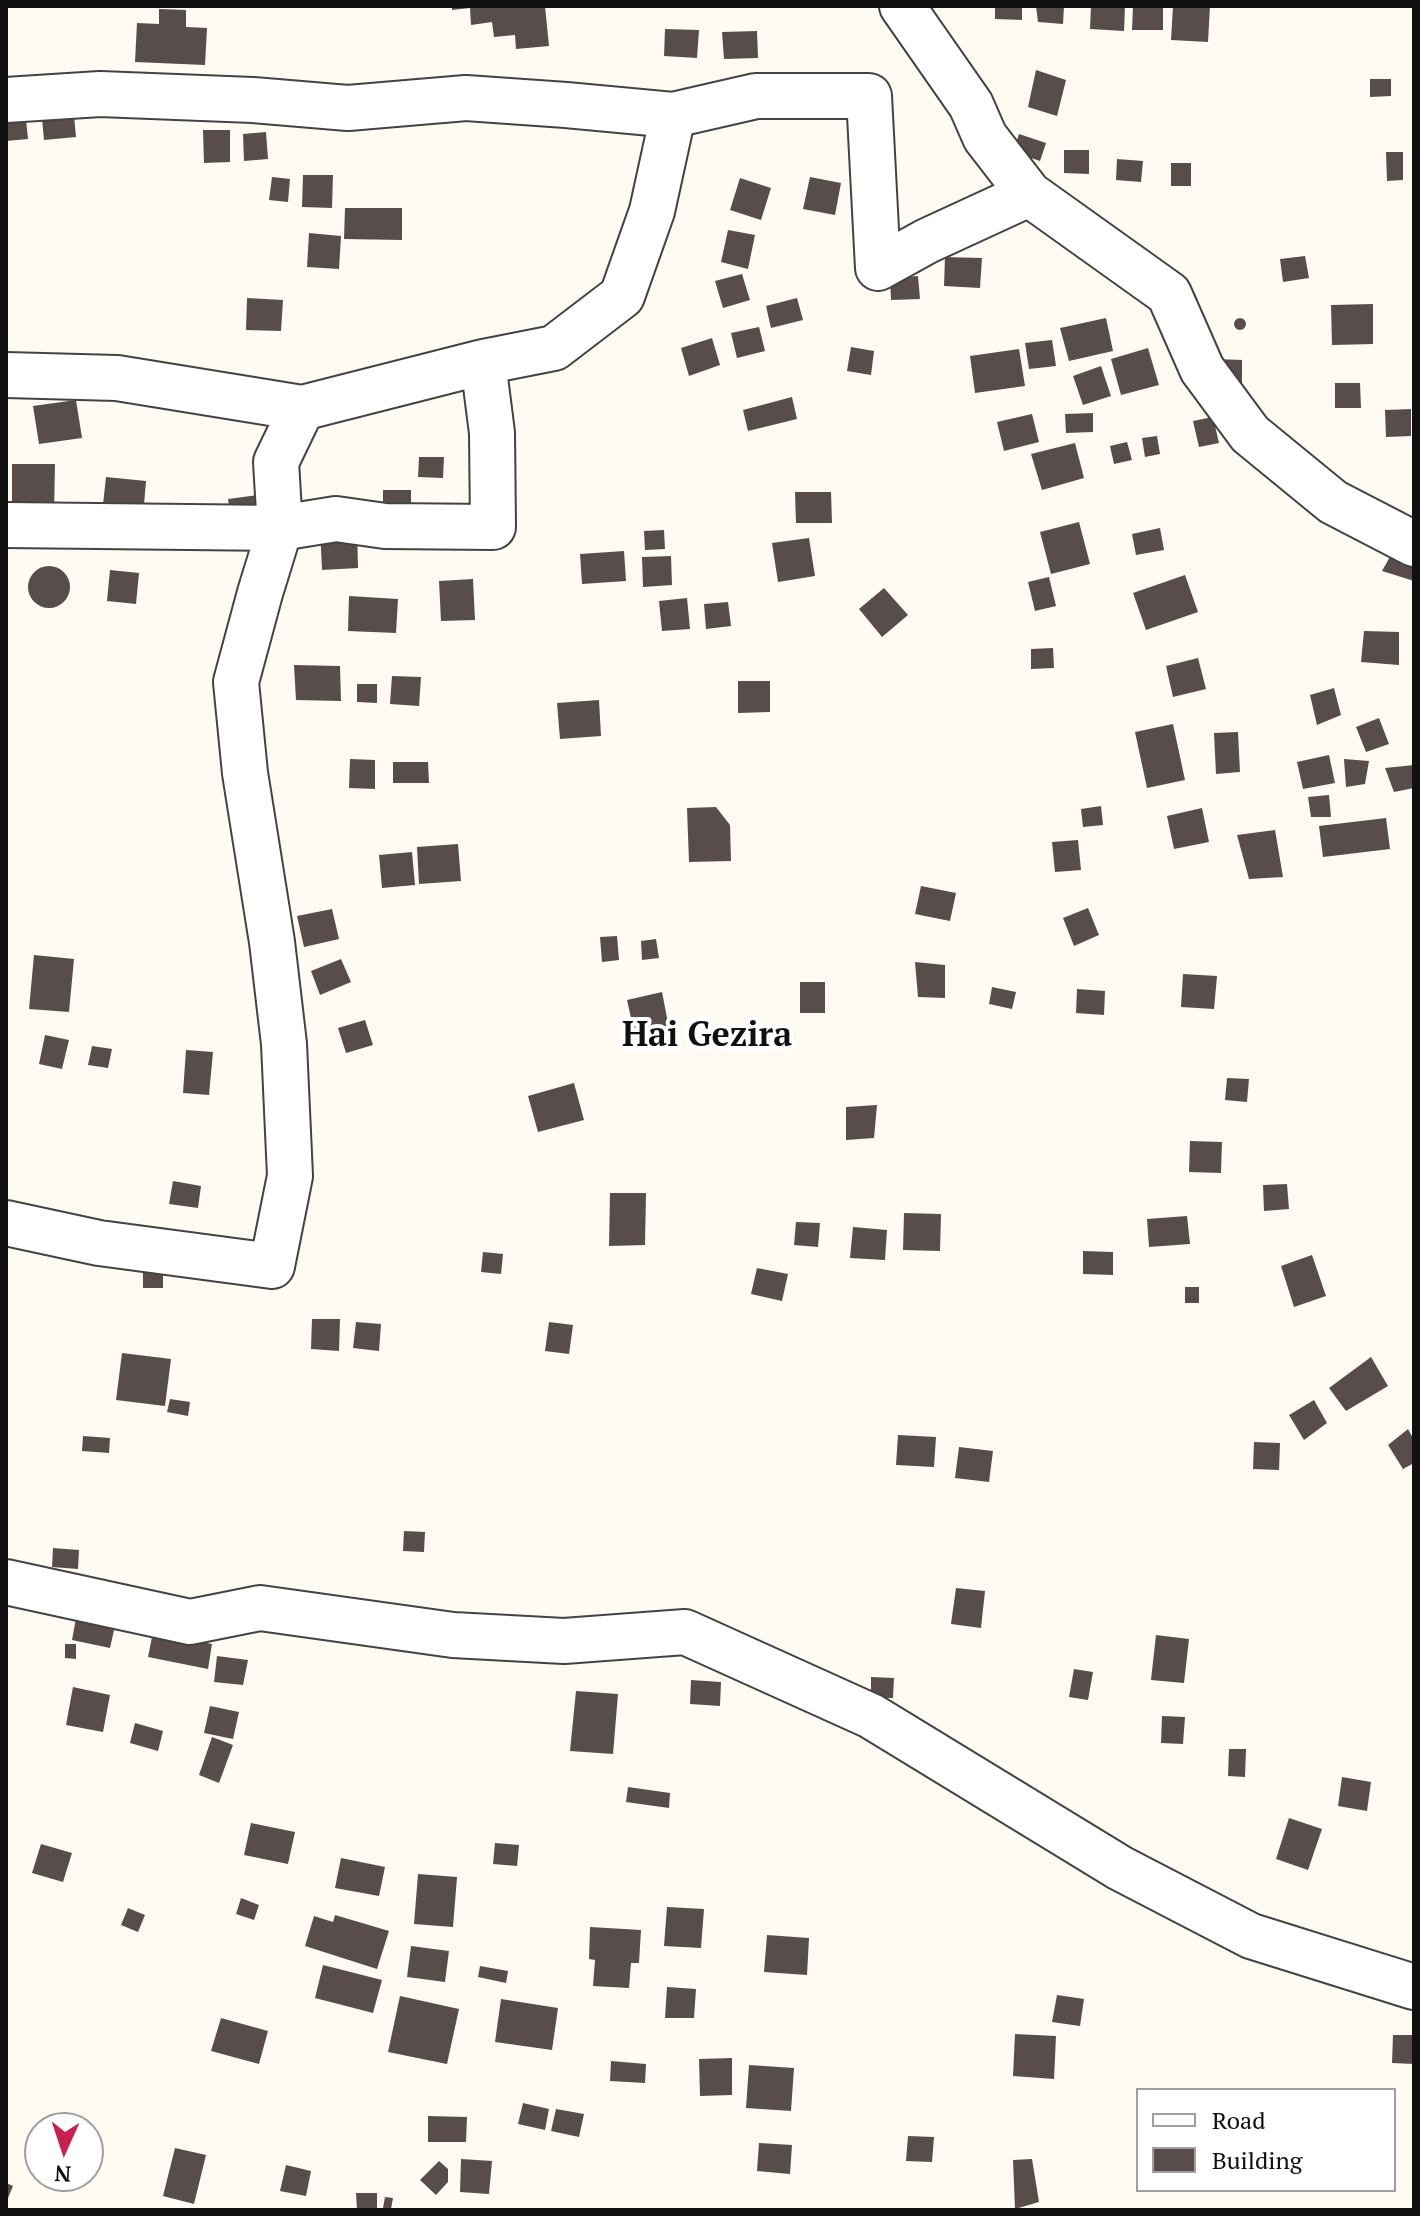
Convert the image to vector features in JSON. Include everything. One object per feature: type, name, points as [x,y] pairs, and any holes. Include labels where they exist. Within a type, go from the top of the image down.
[{"type":"street","points":[[902,6],[971,105],[985,137],[1029,194],[1169,294],[1202,369],[1250,434],[1333,502],[1414,544]]},
{"type":"street","points":[[6,100],[100,94],[253,100],[348,108],[466,98],[673,115],[756,96],[869,96],[878,268],[927,241],[1029,194]]},
{"type":"street","points":[[6,375],[117,378],[302,408],[483,362],[554,348],[622,296],[652,211],[673,115]]},
{"type":"street","points":[[6,525],[280,528],[336,519],[385,526],[493,527],[492,433],[483,362]]},
{"type":"street","points":[[217,394],[276,462]]},
{"type":"street","points":[[6,1223],[99,1243],[272,1266],[290,1176],[284,1044],[272,942],[245,773],[236,682],[280,528],[276,462],[302,408]]},
{"type":"street","points":[[6,1582],[190,1622],[260,1608],[453,1635],[564,1641],[685,1632],[871,1716],[1120,1868],[1251,1936],[1414,1987]]},
{"type":"building","points":[[452,6],[545,6],[549,46],[516,49],[515,35],[494,37],[492,22],[471,25],[470,8],[452,10]]},
{"type":"building","points":[[995,6],[1022,6],[1022,20],[995,19]]},
{"type":"building","points":[[1036,6],[1064,6],[1063,24],[1038,22]]},
{"type":"building","points":[[1091,6],[1125,6],[1124,31],[1090,29]]},
{"type":"building","points":[[1133,6],[1163,6],[1163,30],[1132,30]]},
{"type":"building","points":[[1173,6],[1210,6],[1208,42],[1171,40]]},
{"type":"building","points":[[159,9],[186,10],[186,27],[207,28],[205,65],[135,62],[137,23],[159,24]]},
{"type":"building","points":[[665,29],[699,30],[697,58],[664,56]]},
{"type":"building","points":[[757,31],[758,58],[724,59],[722,32]]},
{"type":"building","points":[[1036,70],[1066,80],[1057,116],[1028,107]]},
{"type":"building","points":[[1370,79],[1391,79],[1391,96],[1370,97]]},
{"type":"building","points":[[73,105],[76,137],[44,140],[41,108]]},
{"type":"building","points":[[25,110],[28,139],[6,141],[6,111]]},
{"type":"building","points":[[203,130],[230,130],[230,162],[204,163]]},
{"type":"building","points":[[266,132],[268,159],[244,161],[243,134]]},
{"type":"building","points":[[1019,134],[1046,143],[1040,161],[1013,152]]},
{"type":"building","points":[[1064,150],[1089,150],[1089,174],[1064,173]]},
{"type":"building","points":[[1386,152],[1403,152],[1403,180],[1387,181]]},
{"type":"building","points":[[1117,159],[1143,161],[1141,182],[1116,180]]},
{"type":"building","points":[[1171,163],[1191,163],[1191,186],[1171,186]]},
{"type":"building","points":[[303,175],[333,175],[332,208],[302,207]]},
{"type":"building","points":[[272,177],[290,179],[288,202],[269,200]]},
{"type":"building","points":[[810,177],[841,183],[835,215],[803,209]]},
{"type":"building","points":[[740,178],[771,188],[761,220],[730,210]]},
{"type":"building","points":[[345,208],[402,208],[402,240],[344,239]]},
{"type":"building","points":[[728,230],[755,235],[748,269],[721,262]]},
{"type":"building","points":[[309,233],[341,236],[339,269],[307,267]]},
{"type":"building","points":[[1305,256],[1309,278],[1283,282],[1280,259]]},
{"type":"building","points":[[945,257],[982,258],[980,288],[944,286]]},
{"type":"building","points":[[742,274],[750,300],[723,308],[715,281]]},
{"type":"building","points":[[918,276],[920,299],[891,300],[890,278]]},
{"type":"building","points":[[247,298],[283,300],[281,331],[246,330]]},
{"type":"building","points":[[797,298],[803,320],[771,328],[766,306]]},
{"type":"building","points":[[1373,304],[1373,344],[1332,345],[1331,305]]},
{"type":"building","points":[[1106,318],[1113,351],[1069,361],[1060,328]]},
{"type":"building","points":[[1235,319],[1245,319],[1245,329],[1235,329]]},
{"type":"building","points":[[759,327],[765,351],[737,358],[731,333]]},
{"type":"building","points":[[712,338],[720,365],[689,376],[681,348]]},
{"type":"building","points":[[1052,340],[1056,366],[1029,369],[1025,343]]},
{"type":"building","points":[[851,347],[874,351],[871,375],[847,371]]},
{"type":"building","points":[[1148,348],[1159,385],[1121,395],[1111,359]]},
{"type":"building","points":[[1019,349],[1025,386],[975,393],[970,356]]},
{"type":"building","points":[[1216,359],[1242,360],[1242,397]]},
{"type":"building","points":[[1101,366],[1111,396],[1083,405],[1073,376]]},
{"type":"building","points":[[1335,383],[1360,383],[1361,408],[1335,408]]},
{"type":"building","points":[[792,397],[797,419],[748,431],[743,410]]},
{"type":"building","points":[[76,400],[82,438],[39,444],[33,406]]},
{"type":"building","points":[[1411,409],[1411,436],[1386,437],[1385,410]]},
{"type":"building","points":[[1093,413],[1093,432],[1066,433],[1065,414]]},
{"type":"building","points":[[1032,414],[1039,442],[1004,451],[997,422]]},
{"type":"building","points":[[1213,417],[1219,443],[1199,447],[1193,421]]},
{"type":"building","points":[[1157,436],[1160,454],[1145,457],[1142,438]]},
{"type":"building","points":[[1127,442],[1132,460],[1114,464],[1110,446]]},
{"type":"building","points":[[1075,443],[1084,478],[1042,490],[1031,454]]},
{"type":"building","points":[[419,457],[444,457],[443,478],[418,477]]},
{"type":"building","points":[[12,464],[55,464],[54,514],[12,514]]},
{"type":"building","points":[[106,477],[146,481],[143,517],[102,514]]},
{"type":"building","points":[[383,490],[411,490],[411,518],[383,519]]},
{"type":"building","points":[[795,492],[831,492],[832,523],[796,523]]},
{"type":"building","points":[[258,495],[260,518],[231,521],[228,499]]},
{"type":"building","points":[[1079,522],[1090,564],[1051,574],[1040,532]]},
{"type":"building","points":[[357,527],[358,568],[322,570],[320,528]]},
{"type":"building","points":[[1160,528],[1164,550],[1136,555],[1132,534]]},
{"type":"building","points":[[664,530],[665,549],[645,550],[644,531]]},
{"type":"building","points":[[809,538],[815,576],[778,582],[772,543]]},
{"type":"building","points":[[1396,546],[1414,553],[1414,581],[1382,571]]},
{"type":"building","points":[[624,551],[626,581],[582,584],[580,554]]},
{"type":"building","points":[[671,556],[672,585],[643,587],[642,557]]},
{"type":"building","points":[[49,566],[64,572],[70,587],[64,602],[49,608],[34,602],[28,587],[34,572]]},
{"type":"building","points":[[110,570],[139,573],[136,604],[107,601]]},
{"type":"building","points":[[1185,575],[1198,612],[1146,630],[1133,593]]},
{"type":"building","points":[[1049,577],[1056,606],[1035,611],[1028,582]]},
{"type":"building","points":[[473,579],[475,620],[441,621],[439,581]]},
{"type":"building","points":[[884,588],[908,615],[882,637],[859,609]]},
{"type":"building","points":[[349,596],[398,599],[396,633],[348,631]]},
{"type":"building","points":[[687,598],[690,629],[662,631],[659,601]]},
{"type":"building","points":[[728,602],[731,626],[706,629],[704,604]]},
{"type":"building","points":[[1364,631],[1399,632],[1399,665],[1361,662]]},
{"type":"building","points":[[1053,648],[1054,668],[1031,669],[1031,649]]},
{"type":"building","points":[[1198,658],[1206,689],[1173,697],[1166,666]]},
{"type":"building","points":[[294,665],[340,666],[341,701],[296,700]]},
{"type":"building","points":[[392,676],[421,677],[419,706],[390,704]]},
{"type":"building","points":[[738,681],[770,681],[770,712],[738,713]]},
{"type":"building","points":[[357,684],[377,684],[377,703],[357,702]]},
{"type":"building","points":[[1334,688],[1341,715],[1317,725],[1310,695]]},
{"type":"building","points":[[599,700],[601,736],[560,739],[557,703]]},
{"type":"building","points":[[1379,718],[1389,744],[1366,752],[1356,727]]},
{"type":"building","points":[[1173,724],[1185,780],[1147,788],[1135,732]]},
{"type":"building","points":[[1238,732],[1240,772],[1216,774],[1214,733]]},
{"type":"building","points":[[1329,755],[1335,783],[1303,789],[1297,762]]},
{"type":"building","points":[[350,759],[375,760],[375,789],[349,788]]},
{"type":"building","points":[[1344,759],[1369,761],[1365,784],[1346,787]]},
{"type":"building","points":[[393,762],[428,762],[429,783],[393,783]]},
{"type":"building","points":[[1414,765],[1414,788],[1394,792],[1385,768]]},
{"type":"building","points":[[1329,795],[1331,817],[1311,817],[1308,797]]},
{"type":"building","points":[[1101,806],[1103,825],[1083,827],[1081,809]]},
{"type":"building","points":[[716,807],[730,825],[731,861],[689,862],[687,808]]},
{"type":"building","points":[[1202,808],[1209,842],[1174,849],[1167,816]]},
{"type":"building","points":[[1386,818],[1390,849],[1323,857],[1319,826]]},
{"type":"building","points":[[1275,830],[1283,877],[1249,879],[1237,835]]},
{"type":"building","points":[[1078,840],[1081,870],[1055,872],[1052,842]]},
{"type":"building","points":[[458,844],[461,881],[419,884],[417,847]]},
{"type":"building","points":[[412,852],[415,885],[382,888],[379,855]]},
{"type":"building","points":[[921,886],[956,893],[950,921],[915,914]]},
{"type":"building","points":[[1088,908],[1099,935],[1074,946],[1063,918]]},
{"type":"building","points":[[332,909],[339,939],[304,947],[297,916]]},
{"type":"building","points":[[617,936],[619,960],[602,962],[600,937]]},
{"type":"building","points":[[656,939],[659,958],[642,960],[641,941]]},
{"type":"building","points":[[34,955],[74,959],[69,1012],[29,1009]]},
{"type":"building","points":[[341,959],[351,982],[320,995],[311,971]]},
{"type":"building","points":[[915,962],[945,965],[945,998],[918,997]]},
{"type":"building","points":[[1183,974],[1217,976],[1214,1009],[1181,1007]]},
{"type":"building","points":[[800,982],[825,982],[825,1013],[800,1013]]},
{"type":"building","points":[[992,987],[1016,992],[1012,1009],[989,1004]]},
{"type":"building","points":[[1077,989],[1105,991],[1104,1015],[1076,1013]]},
{"type":"building","points":[[662,992],[670,1033],[636,1040],[627,1000]]},
{"type":"building","points":[[365,1020],[373,1045],[346,1053],[338,1028]]},
{"type":"building","points":[[45,1035],[69,1040],[62,1069],[39,1064]]},
{"type":"building","points":[[92,1046],[112,1049],[108,1068],[88,1065]]},
{"type":"building","points":[[186,1050],[213,1052],[209,1095],[183,1093]]},
{"type":"building","points":[[1227,1078],[1249,1079],[1247,1102],[1225,1100]]},
{"type":"building","points":[[574,1083],[584,1120],[538,1132],[528,1096]]},
{"type":"building","points":[[877,1105],[874,1138],[846,1140],[846,1107]]},
{"type":"building","points":[[1190,1141],[1222,1142],[1221,1173],[1189,1172]]},
{"type":"building","points":[[173,1181],[201,1186],[198,1208],[169,1204]]},
{"type":"building","points":[[1287,1184],[1289,1209],[1264,1211],[1263,1185]]},
{"type":"building","points":[[610,1193],[646,1193],[645,1245],[609,1246]]},
{"type":"building","points":[[904,1213],[941,1214],[940,1251],[903,1250]]},
{"type":"building","points":[[1187,1216],[1190,1244],[1149,1247],[1147,1219]]},
{"type":"building","points":[[796,1222],[820,1223],[818,1247],[794,1245]]},
{"type":"building","points":[[853,1227],[887,1230],[885,1260],[850,1258]]},
{"type":"building","points":[[1083,1251],[1113,1252],[1113,1275],[1083,1274]]},
{"type":"building","points":[[483,1252],[503,1254],[501,1274],[481,1272]]},
{"type":"building","points":[[1312,1255],[1326,1296],[1294,1307],[1281,1266]]},
{"type":"building","points":[[757,1268],[788,1274],[782,1301],[751,1294]]},
{"type":"building","points":[[143,1269],[163,1269],[163,1288],[143,1288]]},
{"type":"building","points":[[1185,1287],[1199,1287],[1199,1303],[1185,1303]]},
{"type":"building","points":[[312,1319],[340,1319],[339,1351],[311,1349]]},
{"type":"building","points":[[356,1322],[381,1324],[379,1351],[353,1348]]},
{"type":"building","points":[[549,1322],[573,1325],[569,1354],[545,1351]]},
{"type":"building","points":[[122,1353],[171,1359],[165,1406],[116,1400]]},
{"type":"building","points":[[1371,1357],[1388,1386],[1346,1411],[1329,1388]]},
{"type":"building","points":[[170,1399],[190,1402],[188,1416],[167,1412]]},
{"type":"building","points":[[1314,1400],[1327,1423],[1304,1440],[1289,1415]]},
{"type":"building","points":[[1408,1429],[1414,1440],[1414,1463],[1403,1469],[1388,1445]]},
{"type":"building","points":[[898,1435],[936,1437],[934,1467],[896,1465]]},
{"type":"building","points":[[83,1436],[110,1438],[109,1453],[82,1451]]},
{"type":"building","points":[[1254,1442],[1280,1443],[1279,1470],[1253,1469]]},
{"type":"building","points":[[959,1447],[993,1451],[989,1482],[955,1478]]},
{"type":"building","points":[[404,1531],[425,1532],[424,1552],[403,1551]]},
{"type":"building","points":[[53,1548],[79,1550],[78,1569],[52,1567]]},
{"type":"building","points":[[956,1588],[985,1591],[981,1628],[951,1624]]},
{"type":"building","points":[[76,1618],[115,1626],[110,1648],[72,1640]]},
{"type":"building","points":[[153,1632],[212,1644],[208,1669],[148,1657]]},
{"type":"building","points":[[1156,1635],[1189,1639],[1184,1683],[1151,1680]]},
{"type":"building","points":[[65,1644],[76,1644],[76,1659],[65,1658]]},
{"type":"building","points":[[217,1656],[248,1660],[243,1685],[214,1682]]},
{"type":"building","points":[[1074,1669],[1093,1672],[1088,1700],[1069,1697]]},
{"type":"building","points":[[871,1677],[894,1678],[893,1698],[871,1698]]},
{"type":"building","points":[[691,1680],[721,1682],[720,1706],[690,1704]]},
{"type":"building","points":[[73,1687],[110,1695],[103,1732],[66,1725]]},
{"type":"building","points":[[576,1691],[618,1694],[613,1754],[570,1751]]},
{"type":"building","points":[[210,1706],[239,1712],[233,1739],[204,1733]]},
{"type":"building","points":[[1162,1716],[1185,1717],[1183,1744],[1161,1743]]},
{"type":"building","points":[[135,1723],[163,1731],[158,1751],[130,1743]]},
{"type":"building","points":[[212,1737],[233,1745],[219,1783],[199,1775]]},
{"type":"building","points":[[1229,1749],[1246,1749],[1245,1777],[1228,1776]]},
{"type":"building","points":[[1342,1777],[1371,1782],[1367,1811],[1338,1806]]},
{"type":"building","points":[[628,1787],[670,1793],[669,1808],[626,1802]]},
{"type":"building","points":[[1289,1818],[1322,1829],[1308,1870],[1276,1859]]},
{"type":"building","points":[[251,1823],[295,1832],[288,1864],[244,1855]]},
{"type":"building","points":[[495,1843],[519,1845],[517,1866],[493,1864]]},
{"type":"building","points":[[41,1844],[72,1853],[63,1882],[32,1873]]},
{"type":"building","points":[[341,1858],[385,1867],[379,1896],[335,1888]]},
{"type":"building","points":[[418,1874],[457,1877],[453,1927],[414,1924]]},
{"type":"building","points":[[241,1898],[259,1905],[254,1920],[236,1914]]},
{"type":"building","points":[[667,1907],[704,1909],[701,1948],[664,1946]]},
{"type":"building","points":[[128,1908],[145,1915],[138,1932],[121,1925]]},
{"type":"building","points":[[335,1915],[389,1931],[377,1969],[305,1946],[314,1916],[333,1922]]},
{"type":"building","points":[[590,1927],[641,1930],[639,1963],[631,1963],[629,1988],[593,1986],[595,1960],[589,1959]]},
{"type":"building","points":[[767,1935],[809,1938],[807,1975],[764,1972]]},
{"type":"building","points":[[411,1946],[449,1951],[445,1982],[407,1977]]},
{"type":"building","points":[[323,1965],[382,1980],[373,2013],[315,1998]]},
{"type":"building","points":[[480,1966],[508,1971],[506,1983],[478,1977]]},
{"type":"building","points":[[667,1987],[696,1989],[694,2018],[665,2018]]},
{"type":"building","points":[[1057,1995],[1084,1999],[1080,2026],[1052,2022]]},
{"type":"building","points":[[400,1996],[459,2009],[447,2064],[388,2052]]},
{"type":"building","points":[[501,1999],[558,2008],[552,2050],[495,2042]]},
{"type":"building","points":[[221,2018],[268,2031],[259,2064],[211,2051]]},
{"type":"building","points":[[1015,2034],[1056,2036],[1054,2079],[1013,2076]]},
{"type":"building","points":[[1393,2035],[1414,2035],[1414,2064],[1392,2063]]},
{"type":"building","points":[[732,2058],[732,2095],[700,2096],[699,2059]]},
{"type":"building","points":[[611,2061],[646,2064],[645,2083],[610,2081]]},
{"type":"building","points":[[749,2065],[794,2068],[791,2111],[746,2108]]},
{"type":"building","points":[[523,2103],[549,2109],[545,2130],[518,2124]]},
{"type":"building","points":[[556,2109],[584,2114],[579,2137],[551,2131]]},
{"type":"building","points":[[428,2116],[467,2117],[466,2142],[428,2142]]},
{"type":"building","points":[[908,2136],[934,2137],[932,2162],[906,2161]]},
{"type":"building","points":[[759,2143],[792,2145],[790,2174],[757,2171]]},
{"type":"building","points":[[175,2148],[206,2155],[194,2204],[163,2196]]},
{"type":"building","points":[[461,2159],[492,2161],[489,2194],[460,2192]]},
{"type":"building","points":[[1032,2159],[1039,2202],[1015,2209],[1013,2160]]},
{"type":"building","points":[[439,2161],[448,2169],[448,2182],[436,2195],[420,2180]]},
{"type":"building","points":[[286,2165],[311,2171],[306,2196],[280,2191]]},
{"type":"building","points":[[6,2183],[13,2186],[6,2203]]},
{"type":"building","points":[[356,2193],[377,2193],[377,2210],[357,2210]]},
{"type":"building","points":[[385,2197],[393,2198],[391,2209],[383,2208]]},
{"type":"district","name":"Hai Gezira","points":[[707,1036]]}]
